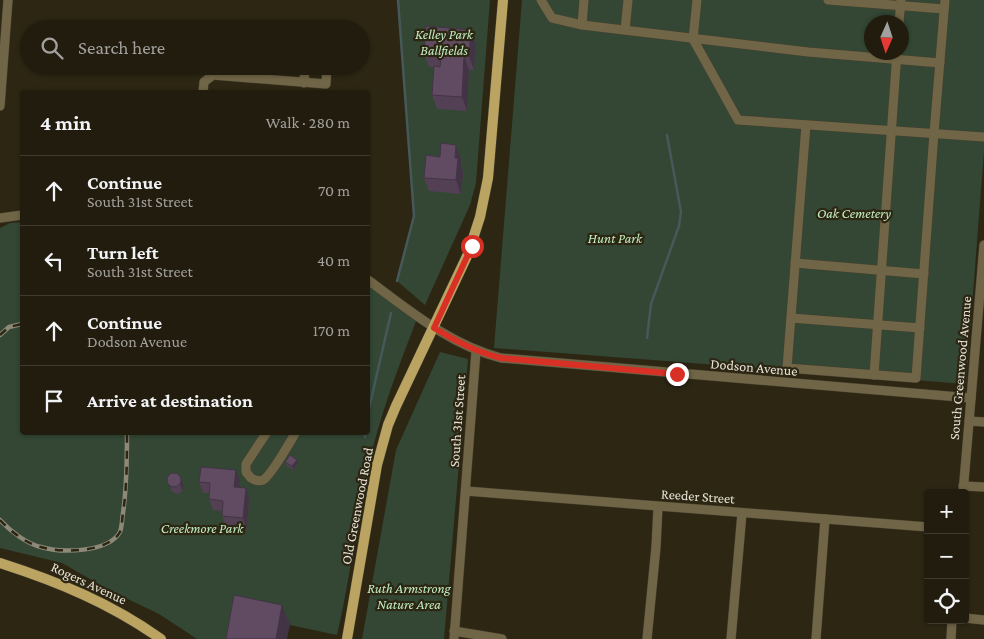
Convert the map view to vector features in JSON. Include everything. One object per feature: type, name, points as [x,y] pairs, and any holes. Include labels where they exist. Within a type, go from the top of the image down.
[{"type":"main road","points":[[434,328],[472,246],[485,198],[503,0]]},
{"type":"main road","name":"Old Greenwood Road","points":[[347,639],[382,445],[396,406],[434,328]]},
{"type":"main road","name":"Rogers Avenue","points":[[0,562],[42,576],[91,597],[137,622],[161,639]]},
{"type":"street","points":[[0,106],[4,15],[8,0]]},
{"type":"street","points":[[541,0],[544,8],[552,18],[582,25],[808,52],[864,55]]},
{"type":"street","points":[[582,25],[584,0]]},
{"type":"street","points":[[625,30],[628,0]]},
{"type":"street","points":[[697,0],[693,39],[738,120],[984,137]]},
{"type":"street","points":[[806,125],[787,368],[916,378],[945,4],[828,0]]},
{"type":"street","points":[[909,58],[940,62]]},
{"type":"street","points":[[874,374],[897,60]]},
{"type":"street","points":[[203,90],[204,82],[213,75],[326,84],[326,75]]},
{"type":"street","points":[[304,75],[304,83]]},
{"type":"street","points":[[0,218],[20,215]]},
{"type":"street","name":"South Greenwood Avenue","points":[[963,489],[971,398],[979,358],[984,245]]},
{"type":"street","points":[[796,263],[924,274]]},
{"type":"street","points":[[370,281],[434,328],[476,351]]},
{"type":"street","points":[[791,318],[920,328]]},
{"type":"street","name":"Dodson Avenue","points":[[476,351],[512,360],[971,398]]},
{"type":"street","name":"South 31st Street","points":[[454,635],[476,351]]},
{"type":"street","points":[[969,421],[984,422]]},
{"type":"street","points":[[265,435],[246,464],[251,478],[258,481],[264,479],[276,464],[294,435]]},
{"type":"street","points":[[963,489],[984,487]]},
{"type":"street","name":"Reeder Street","points":[[466,491],[924,526]]},
{"type":"street","points":[[647,639],[658,506]]},
{"type":"street","points":[[731,639],[742,513]]},
{"type":"street","points":[[816,639],[825,519]]},
{"type":"street","points":[[969,618],[984,620]]},
{"type":"street","points":[[951,639],[952,624]]},
{"type":"street","points":[[454,635],[502,639]]},
{"type":"green space","name":"Kelley Park Ballfields","points":[[398,0],[490,0],[476,183],[470,205],[425,305],[397,281],[414,216]]},
{"type":"green space","name":"Oak Cemetery","points":[[522,0],[984,0],[984,151],[966,384],[494,348]]},
{"type":"green space","name":"Creekmore Park","points":[[20,222],[20,435],[370,435],[370,284],[418,316],[390,391],[373,449],[337,635],[261,619],[237,639],[197,639],[159,614],[109,590],[62,563],[0,548],[0,228],[10,223]]},
{"type":"green space","name":"Ruth Armstrong Nature Area","points":[[440,352],[468,359],[444,639],[362,639],[396,450]]},
{"type":"building","points":[[426,26],[471,30],[469,56],[464,56],[462,97],[432,95],[434,66],[440,67],[441,54],[424,53]]},
{"type":"building","points":[[441,143],[456,145],[455,158],[458,158],[456,180],[424,178],[426,155],[440,157]]},
{"type":"building","points":[[290,455],[297,460],[292,466],[285,462]]},
{"type":"building","points":[[201,467],[236,470],[234,487],[246,488],[243,518],[222,516],[223,501],[209,499],[210,483],[199,482]]},
{"type":"building","points":[[174,473],[179,475],[181,480],[179,485],[174,487],[169,485],[167,480],[169,475]]},
{"type":"building","points":[[234,595],[282,605],[276,639],[226,639]]},
{"type":"waterway","points":[[397,281],[414,216],[398,0]]},
{"type":"waterway","points":[[647,338],[651,304],[679,226],[681,212],[667,135]]},
{"type":"waterway","points":[[370,404],[391,313]]},
{"type":"railway","points":[[0,335],[9,327],[20,324]]},
{"type":"railway","points":[[0,520],[25,540],[50,549],[84,550],[95,548],[114,539],[121,530],[127,435]]},
{"type":"route","points":[[472,246],[434,328],[476,351],[501,358],[677,374]]},
{"type":"park label","name":"Hunt Park","points":[[615,238]]}]
